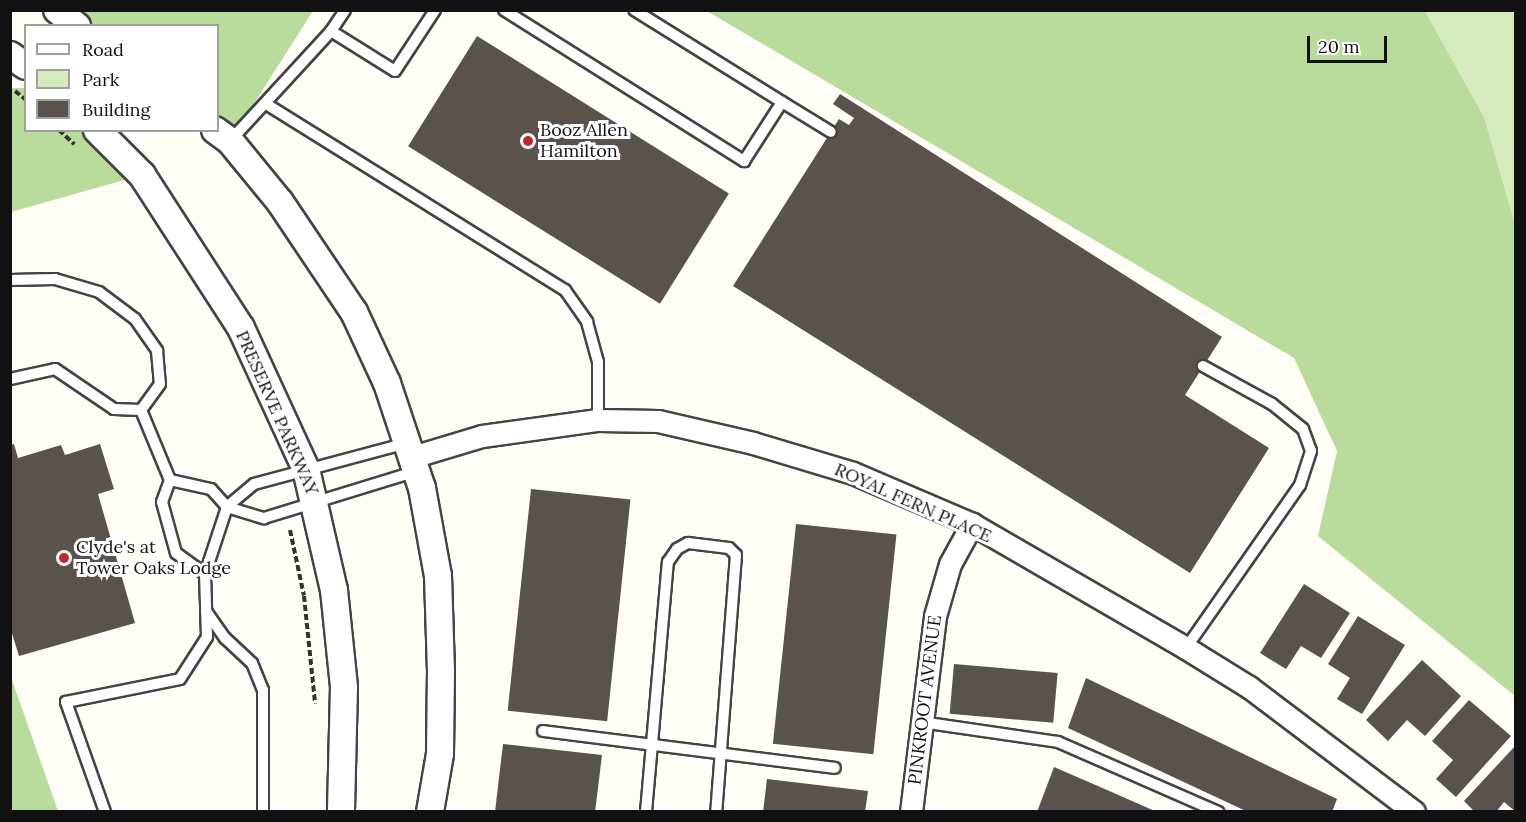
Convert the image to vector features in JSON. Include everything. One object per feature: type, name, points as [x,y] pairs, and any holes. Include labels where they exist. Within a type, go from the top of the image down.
[{"type":"street","points":[[57,10],[74,24]]},
{"type":"street","points":[[10,55],[24,65]]},
{"type":"street","name":"PRESERVE PARKWAY","points":[[99,132],[142,175],[241,328],[306,469],[316,503],[334,590],[344,687],[340,812]]},
{"type":"street","points":[[222,136],[280,202],[354,312],[387,382],[412,457],[438,576],[440,754],[430,812]]},
{"type":"street","name":"ROYAL FERN PLACE","points":[[412,457],[482,436],[598,420],[658,421],[753,443],[853,473],[972,524],[1186,648],[1249,687],[1414,812]]},
{"type":"street","name":"PINKROOT AVENUE","points":[[911,812],[935,616],[950,564],[972,524]]},
{"type":"lane","points":[[222,136],[266,104],[331,32],[345,10]]},
{"type":"lane","points":[[331,32],[395,71],[435,10]]},
{"type":"lane","points":[[504,10],[744,161],[782,102]]},
{"type":"lane","points":[[634,10],[831,132]]},
{"type":"lane","points":[[266,104],[565,290],[587,322],[598,362],[598,420]]},
{"type":"lane","points":[[10,280],[55,279],[99,292],[135,319],[157,351],[160,384],[141,410]]},
{"type":"lane","points":[[1186,648],[1300,485],[1311,451],[1303,429],[1272,404],[1203,366]]},
{"type":"lane","points":[[10,379],[55,369],[114,409],[141,410]]},
{"type":"lane","points":[[141,410],[170,480],[162,502],[176,553],[205,574]]},
{"type":"lane","points":[[105,812],[66,702],[180,679],[207,637],[205,574],[227,507],[254,484],[306,469],[412,457]]},
{"type":"lane","points":[[170,480],[211,489],[227,507],[264,518],[290,513],[316,503],[412,457]]},
{"type":"lane","points":[[646,812],[668,562],[676,549],[688,543],[729,548],[736,555],[737,568],[716,812]]},
{"type":"lane","points":[[206,610],[225,638],[252,663],[263,690],[263,812]]},
{"type":"lane","points":[[921,722],[1058,742],[1218,812]]},
{"type":"lane","points":[[543,731],[835,768]]},
{"type":"path","points":[[61,132],[80,151]]},
{"type":"path","points":[[290,513],[290,536],[304,596],[315,706]]},
{"type":"green space","points":[[57,11],[313,11],[230,141],[219,131],[219,24],[76,24]]},
{"type":"green space","points":[[707,11],[1425,11],[1484,117],[1515,224],[1515,696],[1318,536],[1337,451],[1294,358]]},
{"type":"green space","points":[[1425,11],[1515,11],[1515,224],[1484,117]]},
{"type":"green space","points":[[10,88],[24,88],[24,132],[98,132],[142,175],[11,212]]},
{"type":"green space","points":[[11,677],[58,811],[11,811]]},
{"type":"building","points":[[477,36],[729,193],[660,304],[408,146]]},
{"type":"building","points":[[840,94],[1222,337],[1185,395],[1269,448],[1190,573],[733,286],[839,119],[849,125],[854,118],[833,104]]},
{"type":"building","name":"Clyde's at Tower Oaks Lodge","points":[[14,444],[18,458],[61,445],[65,455],[100,444],[114,489],[98,494],[135,623],[19,656],[10,627],[10,445]]},
{"type":"building","points":[[531,489],[630,499],[607,721],[508,711]]},
{"type":"building","points":[[796,524],[896,535],[873,754],[773,744]]},
{"type":"building","points":[[1304,584],[1350,613],[1321,658],[1301,646],[1286,669],[1260,653]]},
{"type":"building","points":[[1358,616],[1405,645],[1362,714],[1337,699],[1350,678],[1328,664]]},
{"type":"building","points":[[1422,660],[1461,696],[1425,736],[1407,720],[1388,741],[1366,720]]},
{"type":"building","points":[[954,664],[1058,673],[1053,723],[950,714]]},
{"type":"building","points":[[1086,678],[1337,799],[1332,812],[1248,812],[1068,728]]},
{"type":"building","points":[[1469,700],[1511,736],[1456,797],[1436,779],[1453,760],[1432,741]]},
{"type":"building","points":[[503,744],[602,755],[595,812],[495,812]]},
{"type":"building","points":[[1516,745],[1516,812],[1504,802],[1496,812],[1475,812],[1464,801]]},
{"type":"building","points":[[1054,767],[1114,793],[1157,812],[1037,812]]},
{"type":"building","points":[[767,779],[868,791],[865,812],[763,812]]},
{"type":"place","name":"Booz Allen Hamilton","points":[[528,141]]},
{"type":"place","name":"Clyde's at Tower Oaks Lodge","points":[[64,558]]}]
